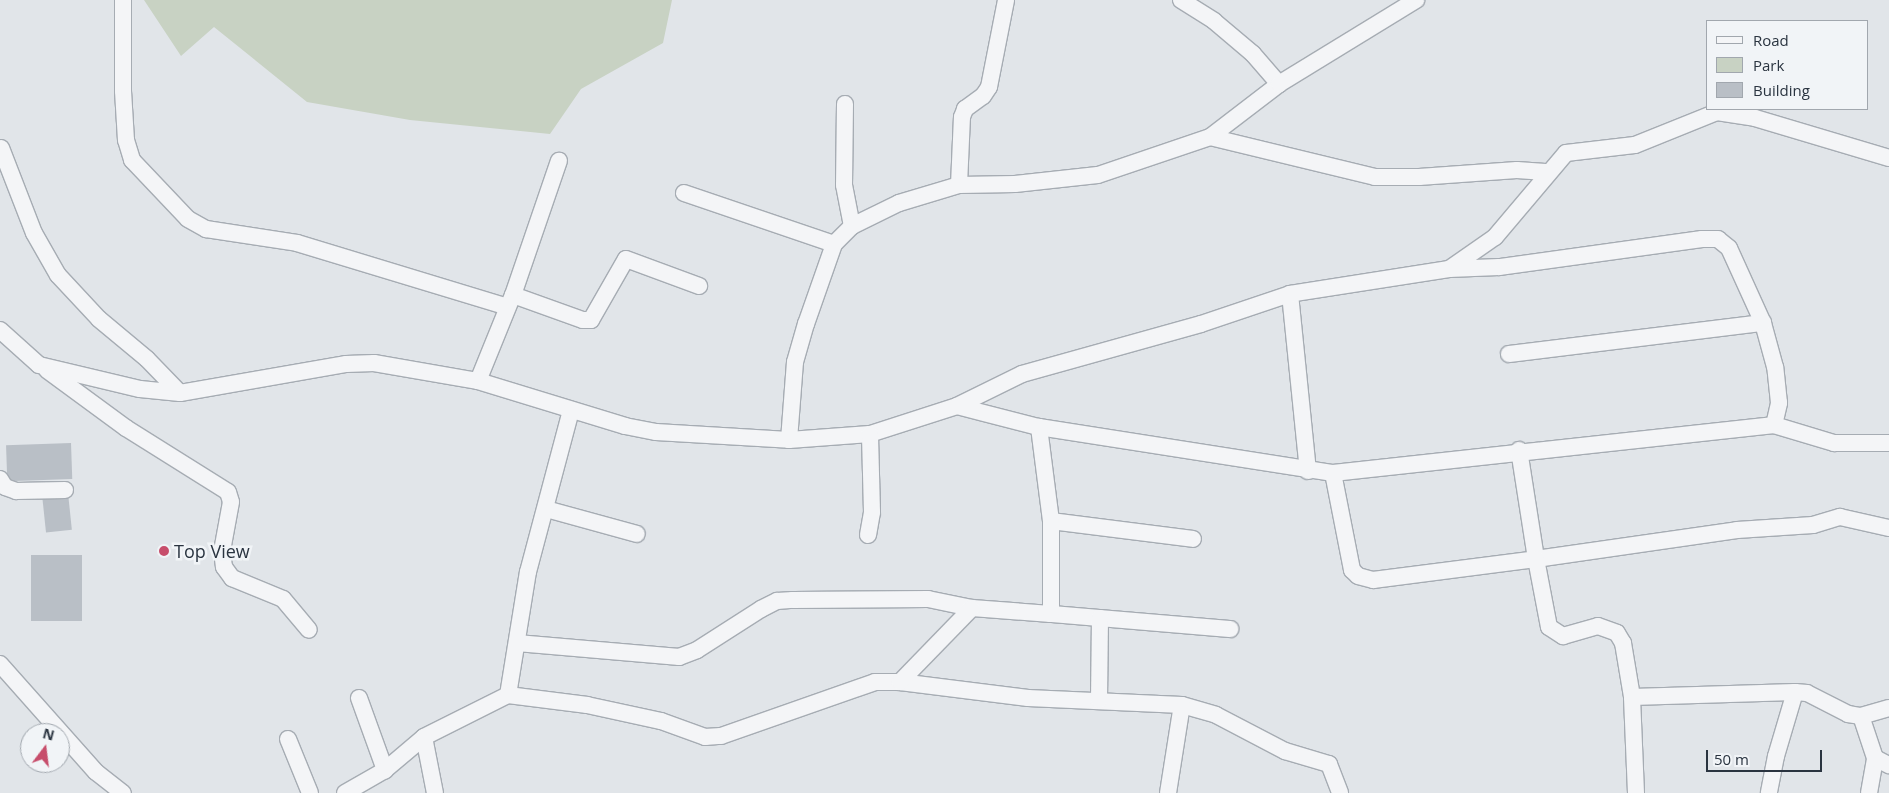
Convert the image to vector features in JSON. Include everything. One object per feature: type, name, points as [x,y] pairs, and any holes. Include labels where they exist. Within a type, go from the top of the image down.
[{"type":"street","points":[[123,0],[125,120],[132,160],[188,219],[206,229],[297,243],[583,320],[591,320],[626,259],[699,286]]},
{"type":"street","points":[[959,185],[962,117],[965,109],[983,96],[989,87],[1006,0]]},
{"type":"street","points":[[1181,0],[1214,20],[1253,54],[1279,84]]},
{"type":"street","points":[[789,440],[795,362],[834,244],[852,226],[900,203],[959,185],[1015,184],[1098,175],[1210,137],[1279,84],[1416,0]]},
{"type":"street","points":[[845,104],[844,185],[852,226]]},
{"type":"street","points":[[1449,268],[1495,238],[1566,153],[1635,145],[1717,112],[1755,118],[1889,158]]},
{"type":"street","points":[[1210,137],[1375,177],[1419,177],[1517,170],[1549,172]]},
{"type":"street","points":[[1,148],[34,233],[58,275],[98,319],[147,359],[180,393]]},
{"type":"street","points":[[478,381],[511,301],[559,161]]},
{"type":"street","points":[[684,193],[834,244]]},
{"type":"street","points":[[39,365],[140,389],[180,393],[346,364],[374,363],[478,381],[571,410],[656,432],[789,440],[870,434],[957,406],[1022,374],[1201,324],[1290,294],[1449,268],[1499,267],[1718,239],[1728,248],[1763,323],[1775,367],[1779,403],[1774,425]]},
{"type":"street","points":[[1290,294],[1308,470]]},
{"type":"street","points":[[1509,354],[1763,323]]},
{"type":"street","points":[[0,330],[39,365],[126,428],[228,492],[231,502],[222,551],[224,567],[232,578],[283,599],[310,630]]},
{"type":"street","points":[[957,406],[1039,427],[1333,473],[1519,450],[1774,425],[1834,443],[1889,442]]},
{"type":"street","points":[[508,695],[528,572],[571,410]]},
{"type":"street","points":[[1039,427],[1050,521],[1051,614]]},
{"type":"street","points":[[868,535],[872,512],[870,434]]},
{"type":"street","points":[[1519,450],[1549,627],[1563,636],[1598,626],[1617,633],[1623,643],[1632,697],[1636,793]]},
{"type":"street","points":[[1333,473],[1352,570],[1365,580],[1536,559],[1737,530],[1813,525],[1840,517],[1889,528]]},
{"type":"street","points":[[0,480],[5,487],[16,491],[65,490]]},
{"type":"street","points":[[546,509],[637,534]]},
{"type":"street","points":[[1050,521],[1193,538]]},
{"type":"street","points":[[517,643],[679,657],[697,650],[777,601],[884,597],[928,599],[972,608],[1230,629]]},
{"type":"street","points":[[900,682],[972,608]]},
{"type":"street","points":[[1099,700],[1100,618]]},
{"type":"street","points":[[0,664],[96,772],[123,793]]},
{"type":"street","points":[[345,793],[385,770],[424,737],[508,695],[624,713],[705,737],[721,736],[875,682],[900,682],[1028,698],[1182,705],[1216,715],[1286,751],[1330,764],[1340,793]]},
{"type":"street","points":[[1632,697],[1796,692],[1806,693],[1848,714],[1861,716],[1889,708]]},
{"type":"street","points":[[1769,793],[1776,756],[1796,692]]},
{"type":"street","points":[[359,698],[385,770]]},
{"type":"street","points":[[1168,793],[1182,705]]},
{"type":"street","points":[[1861,716],[1882,761],[1869,793]]},
{"type":"street","points":[[424,737],[435,793]]},
{"type":"street","points":[[288,739],[310,793]]},
{"type":"green space","points":[[144,0],[672,0],[663,43],[581,89],[550,134],[410,120],[307,102],[214,27],[181,56]]},
{"type":"building","points":[[71,443],[72,479],[7,481],[6,445]]},
{"type":"building","points":[[68,493],[72,530],[46,533],[42,496]]},
{"type":"building","points":[[31,555],[82,555],[82,621],[31,621]]},
{"type":"place","name":"Top View","points":[[164,551]]}]
